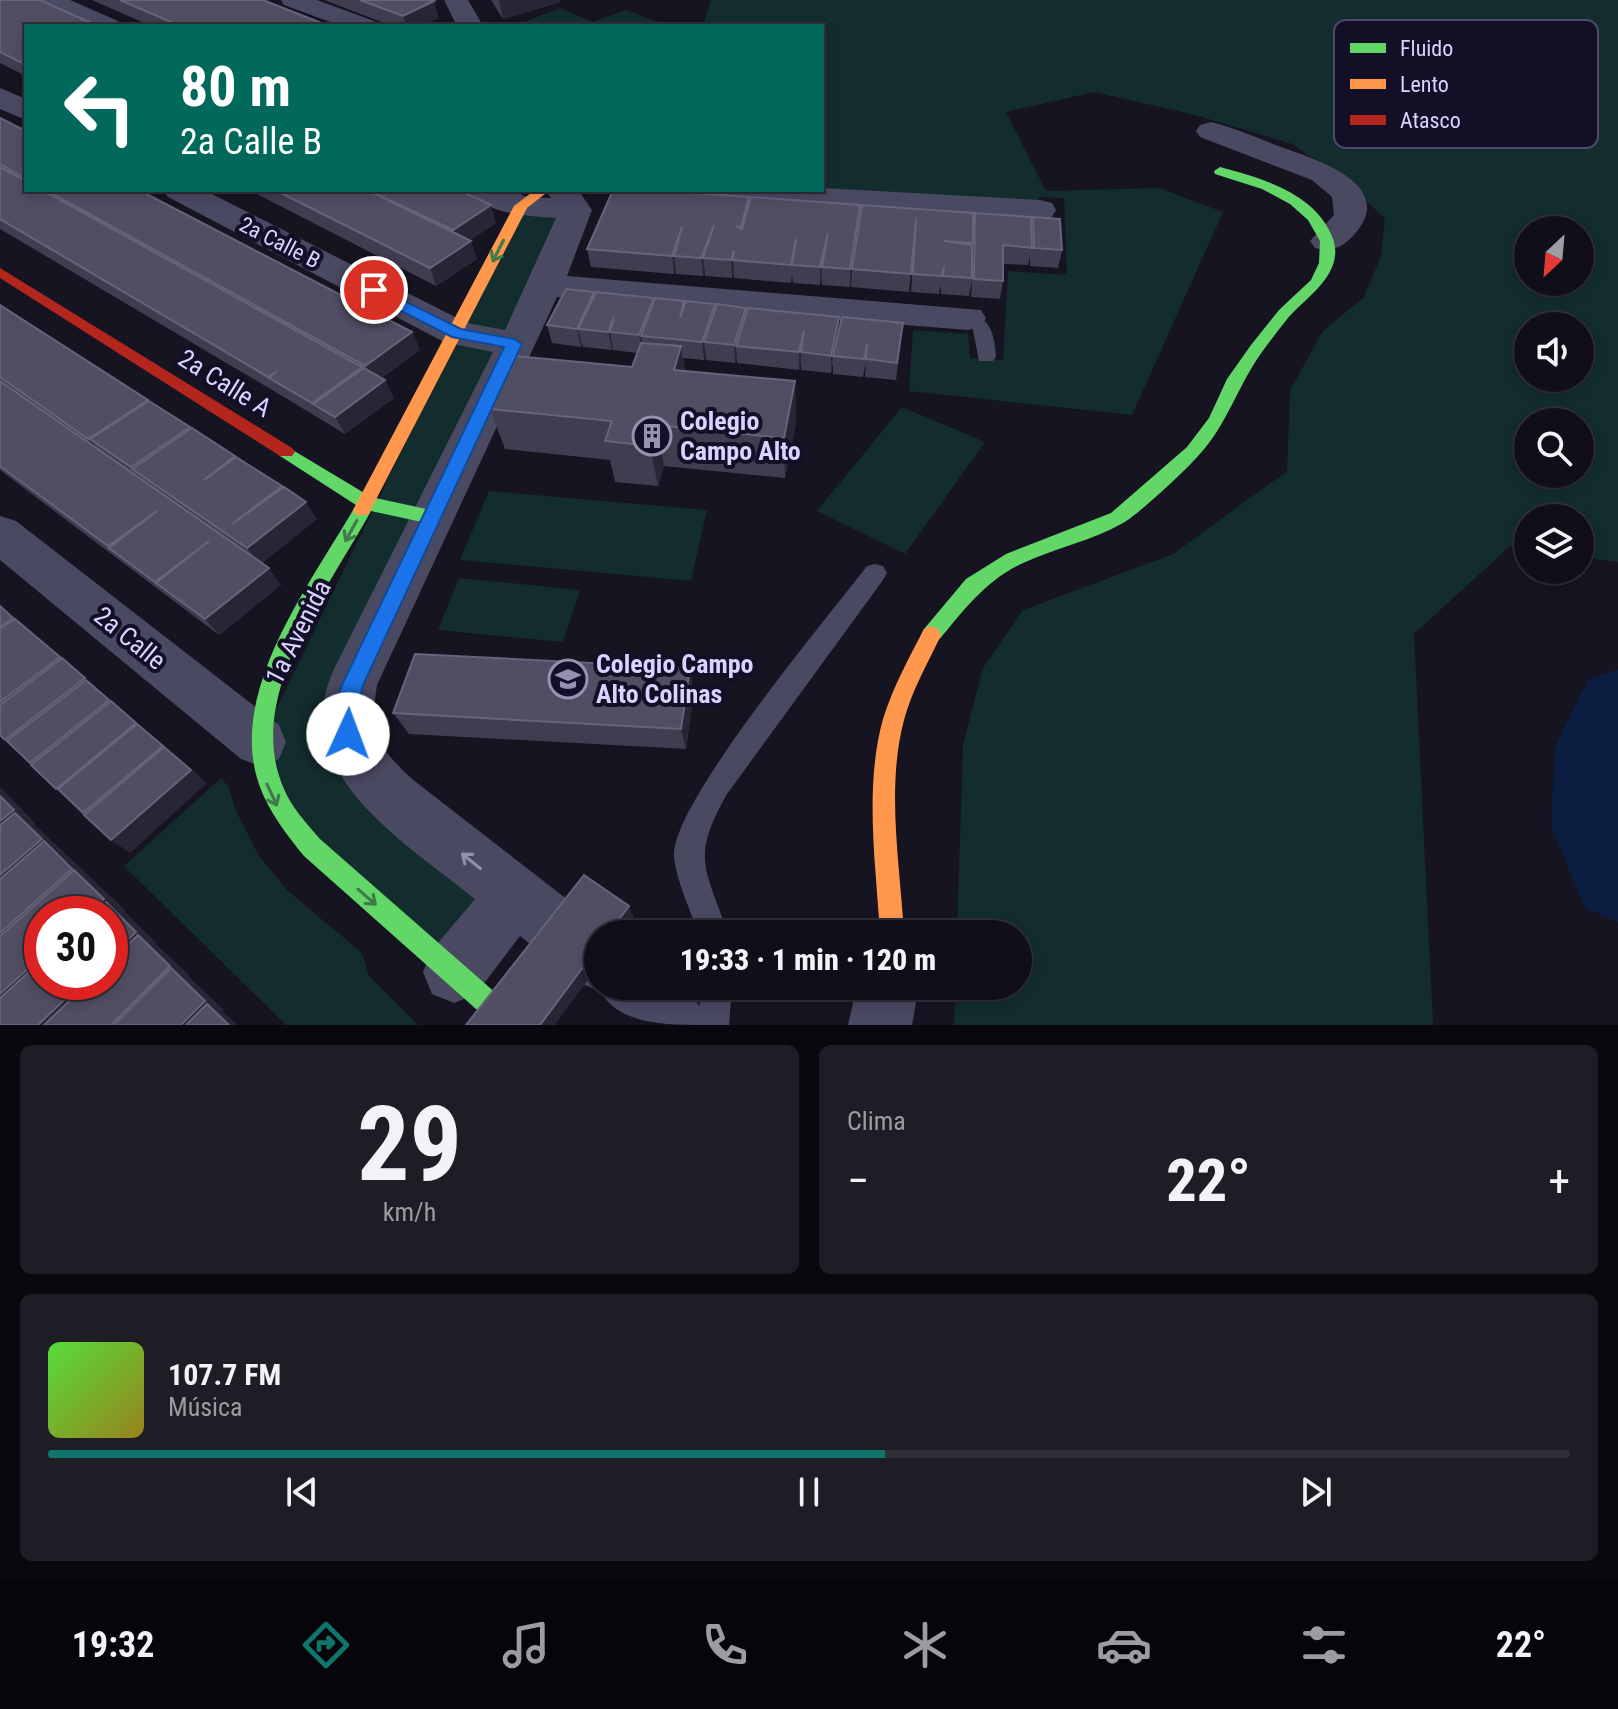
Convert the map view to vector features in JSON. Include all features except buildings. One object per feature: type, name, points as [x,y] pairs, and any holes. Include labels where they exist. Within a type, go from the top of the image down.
[{"type":"street","points":[[49,0],[104,24]]},
{"type":"street","points":[[293,0],[359,24]]},
{"type":"street","points":[[456,0],[469,24]]},
{"type":"street","points":[[0,97],[24,110]]},
{"type":"street","points":[[1211,131],[1323,173],[1338,183],[1352,203],[1353,215],[1347,226],[1327,241]]},
{"type":"street","points":[[891,920],[886,795],[891,732],[903,692],[931,635],[973,585],[1013,559],[1117,518],[1193,451],[1216,421],[1235,379],[1256,349],[1284,313],[1317,282],[1326,263],[1327,241],[1314,218],[1295,201],[1267,186],[1220,171]]},
{"type":"street","name":"2a Calle B","points":[[183,192],[457,333],[514,344]]},
{"type":"street","points":[[499,192],[550,199],[545,285],[352,685],[347,701],[348,734],[370,775],[393,798],[584,950]]},
{"type":"street","points":[[740,192],[1043,206]]},
{"type":"street","name":"1a Avenida","points":[[513,1025],[308,846],[292,828],[266,785],[260,742],[262,714],[277,667],[457,333],[550,199]]},
{"type":"street","name":"2a Calle A","points":[[0,272],[366,503],[431,517]]},
{"type":"street","points":[[545,285],[968,318]]},
{"type":"street","name":"2a Calle","points":[[0,534],[260,742]]},
{"type":"street","points":[[454,972],[515,896]]},
{"type":"street","points":[[647,1000],[678,1025]]},
{"type":"street","points":[[880,1025],[885,1000]]},
{"type":"lane","points":[[968,318],[981,325],[986,356]]},
{"type":"lane","points":[[708,920],[688,857],[693,827],[717,785],[875,573]]},
{"type":"lane","points":[[713,1025],[716,1000]]},
{"type":"green space","points":[[711,0],[1618,0],[1618,562],[1594,559],[1594,504],[1514,504],[1514,548],[1509,547],[1414,634],[1433,1025],[954,1025],[955,1000],[1032,1000],[1032,920],[957,920],[963,745],[983,668],[1023,610],[1173,554],[1287,471],[1290,390],[1323,331],[1364,297],[1381,256],[1385,219],[1346,181],[1292,144],[1195,115],[1094,92],[1006,112],[1046,191],[1159,188],[1223,212],[1132,415],[909,391],[913,330],[968,334],[970,358],[1003,360],[1008,271],[1067,275],[1064,198],[1039,197],[1040,214],[697,192],[824,192],[824,24],[704,24]]},
{"type":"green space","points":[[560,8],[593,22],[626,10],[663,24],[519,24]]},
{"type":"green space","points":[[521,206],[576,210],[346,715],[515,896],[454,972],[308,846],[260,742]]},
{"type":"green space","points":[[902,407],[985,442],[905,554],[817,511]]},
{"type":"green space","points":[[489,491],[707,510],[691,581],[460,560]]},
{"type":"green space","points":[[459,578],[580,590],[563,642],[438,630]]},
{"type":"green space","points":[[221,778],[228,786],[236,811],[259,856],[288,891],[362,953],[369,976],[418,1025],[286,1025],[124,866]]},
{"type":"waterway","points":[[1618,707],[1598,747],[1597,826],[1618,875]]},
{"type":"traffic: fast","points":[[931,635],[973,585],[1013,559],[1117,518],[1193,451],[1216,421],[1235,379],[1256,349],[1284,313],[1317,282],[1326,263],[1327,241],[1314,218],[1295,201],[1267,186],[1220,171]]},
{"type":"traffic: fast","points":[[286,452],[366,503],[431,517]]},
{"type":"traffic: fast","points":[[362,510],[297,625],[275,672],[262,732],[265,765],[275,795],[291,822],[312,847],[513,1025]]},
{"type":"traffic: slow","points":[[362,510],[521,206],[540,192]]},
{"type":"traffic: slow","points":[[891,920],[886,832],[887,756],[898,706],[931,635]]},
{"type":"traffic: jam","points":[[0,272],[286,452]]},
{"type":"place","name":"Colegio Campo Alto","points":[[652,436]]},
{"type":"place","name":"Colegio Campo Alto Colinas","points":[[568,679]]},
{"type":"route","points":[[348,734],[347,701],[352,685],[514,344],[457,333],[374,290]]}]
